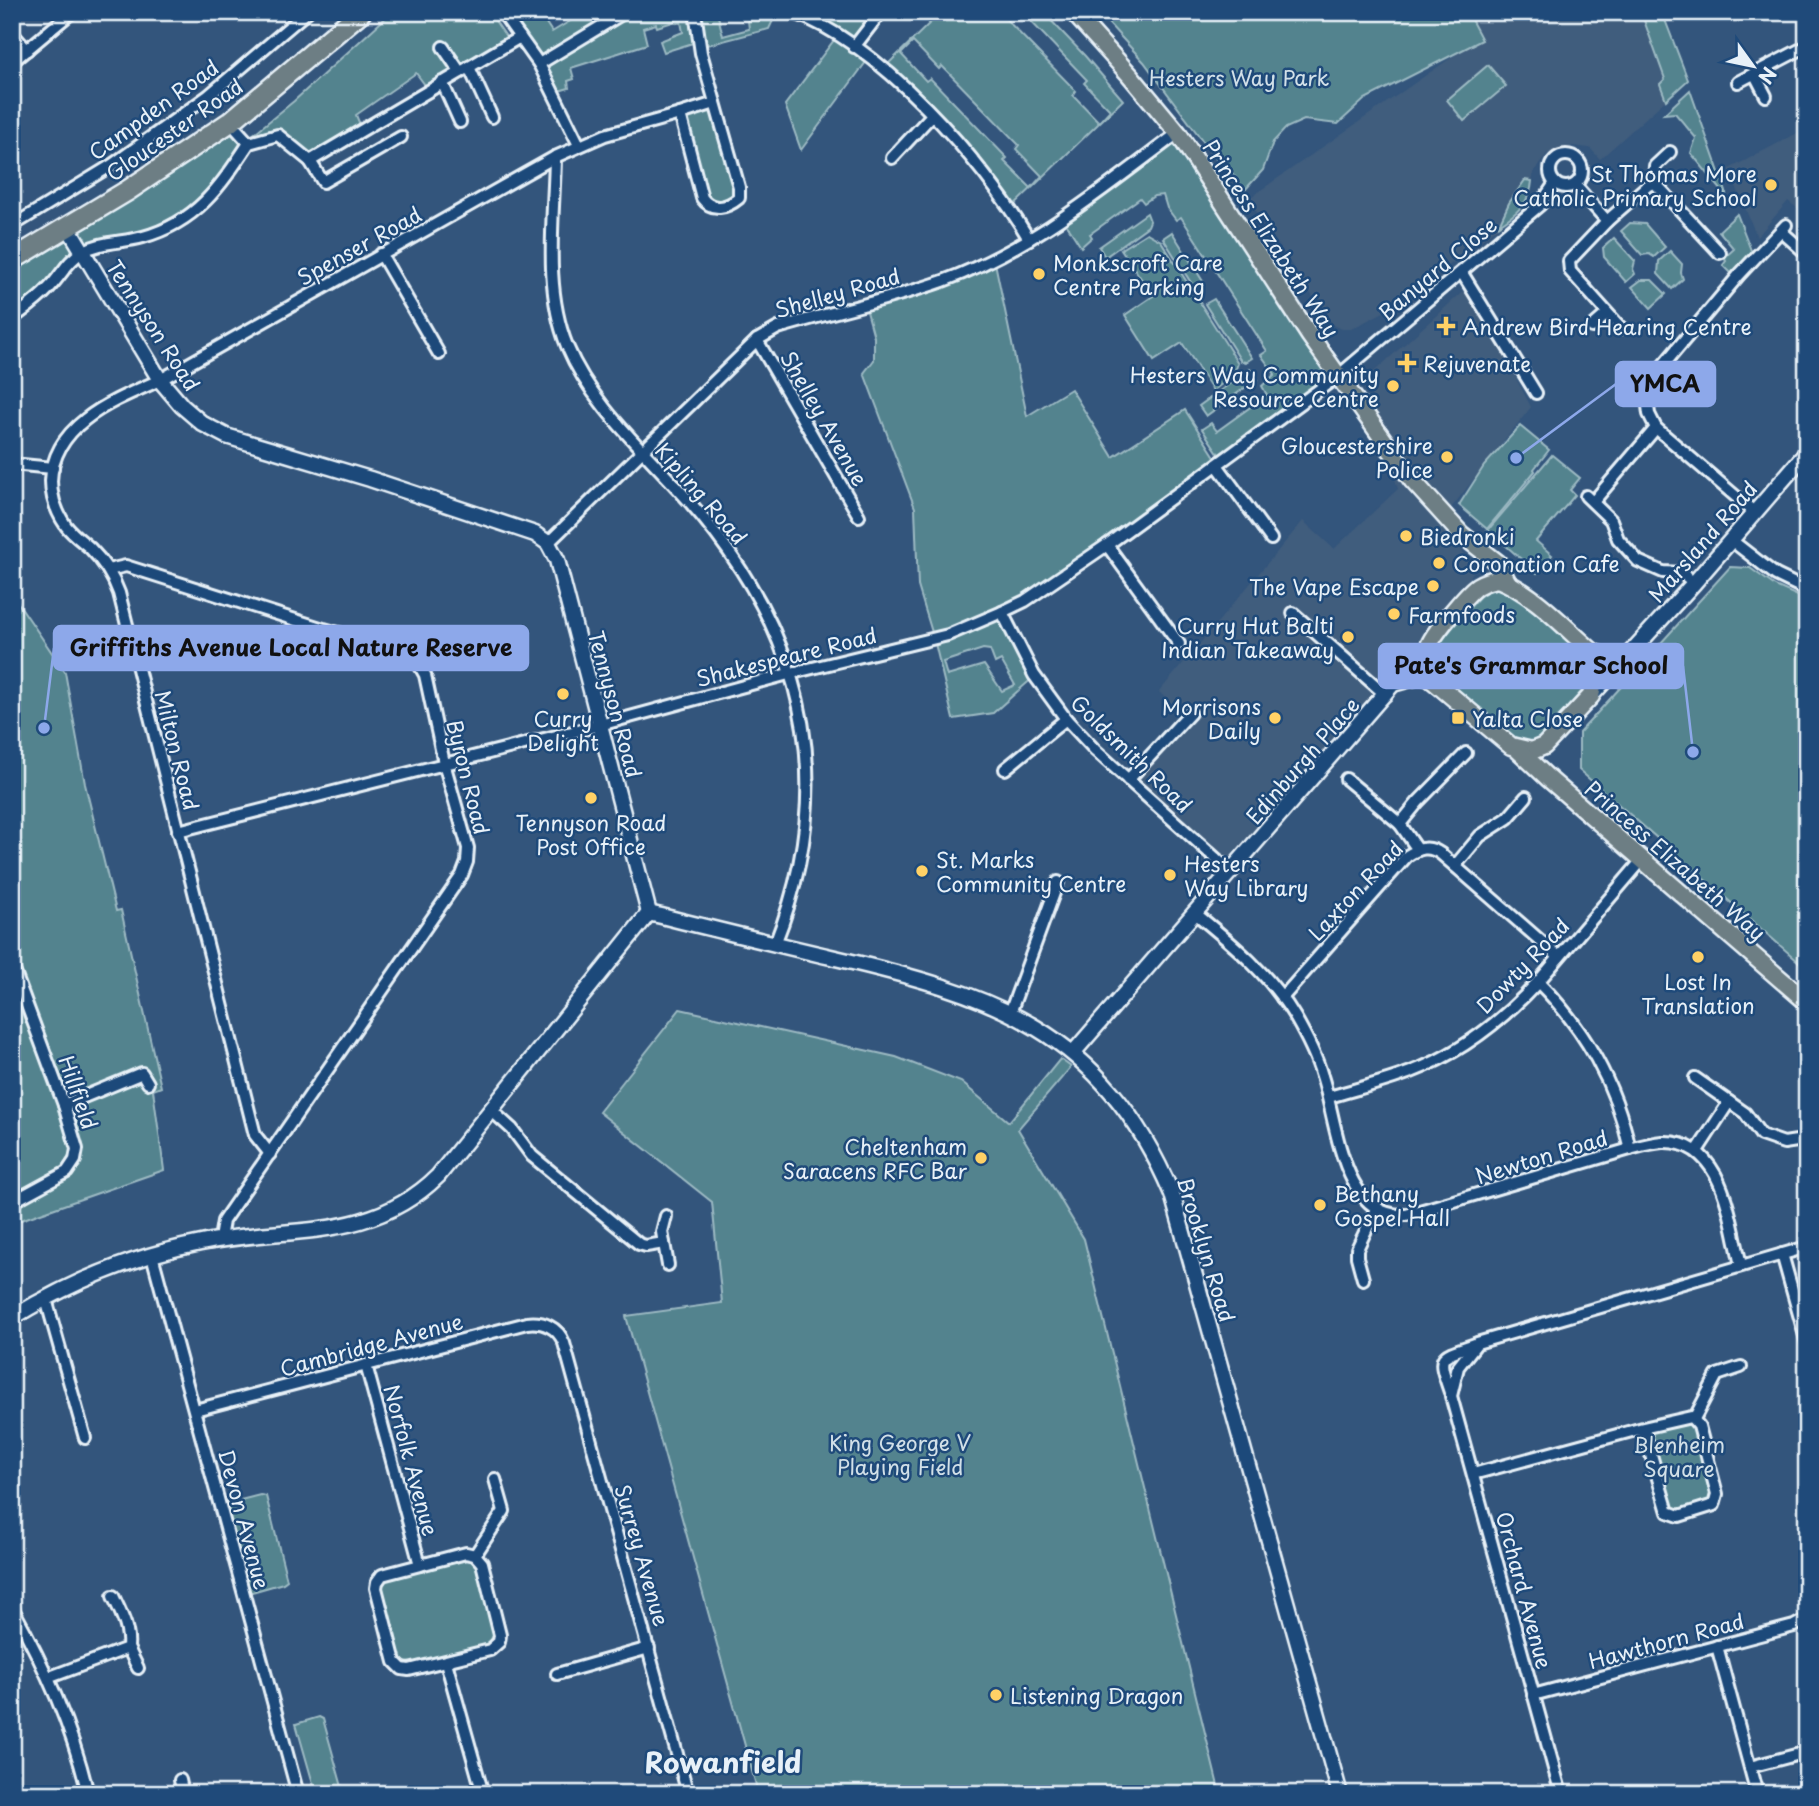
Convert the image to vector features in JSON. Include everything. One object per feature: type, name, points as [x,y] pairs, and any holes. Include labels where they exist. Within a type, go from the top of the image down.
[{"type":"highway","name":"Gloucester Road","points":[[12,260],[150,176],[230,122],[357,15]]},
{"type":"main road","name":"Princess Elizabeth Way","points":[[1073,12],[1178,133],[1275,285],[1412,480],[1440,513],[1498,563],[1508,583]]},
{"type":"main road","points":[[1474,588],[1486,581],[1497,579],[1508,583],[1542,608],[1592,652],[1597,668],[1591,696],[1544,746],[1532,751],[1518,750],[1511,746],[1432,679],[1428,659],[1429,647],[1434,636],[1474,588],[1483,573],[1486,554]]},
{"type":"main road","points":[[1544,746],[1549,779]]},
{"type":"main road","name":"Princess Elizabeth Way","points":[[1518,750],[1807,1002]]},
{"type":"street","points":[[12,62],[72,12]]},
{"type":"street","name":"Campden Road","points":[[12,226],[112,165],[208,96],[307,12]]},
{"type":"street","points":[[502,12],[539,64],[579,145]]},
{"type":"street","points":[[539,64],[625,12]]},
{"type":"street","points":[[680,114],[702,198],[707,205],[715,208],[732,203],[739,198],[739,187],[701,53],[695,12]]},
{"type":"street","points":[[792,12],[828,30],[883,69],[932,116],[988,177],[1029,239]]},
{"type":"street","points":[[854,47],[881,12]]},
{"type":"street","points":[[12,33],[27,50]]},
{"type":"street","points":[[310,161],[520,37]]},
{"type":"street","points":[[1738,82],[1807,46]]},
{"type":"street","points":[[443,47],[464,69],[492,117]]},
{"type":"street","points":[[1754,73],[1766,96]]},
{"type":"street","points":[[442,82],[460,121]]},
{"type":"street","name":"Spenser Road","points":[[160,380],[380,254],[579,145],[715,103]]},
{"type":"street","points":[[892,158],[932,116]]},
{"type":"street","points":[[230,122],[249,144]]},
{"type":"street","name":"Shelley Road","points":[[548,544],[757,340],[778,328],[942,281],[1029,239],[1068,216],[1178,133]]},
{"type":"street","points":[[12,319],[41,296],[71,260],[82,252],[105,242],[155,233],[181,221],[201,206],[219,187],[249,144],[278,135],[310,161],[323,181],[401,137]]},
{"type":"street","points":[[1670,152],[1655,166],[1654,183],[1720,253]]},
{"type":"street","points":[[1566,155],[1577,160],[1581,177],[1576,185],[1566,187],[1555,183],[1550,174],[1551,165],[1556,158],[1566,155]]},
{"type":"street","name":"Kipling Road","points":[[555,157],[552,276],[560,327],[573,360],[582,376],[642,452],[704,519],[741,569],[769,620],[792,673],[806,752],[807,805],[797,876],[775,944]]},
{"type":"street","name":"Banyard Close","points":[[1339,376],[1540,205],[1555,183]]},
{"type":"street","points":[[1621,328],[1570,271],[1568,265],[1573,254],[1607,221],[1654,183]]},
{"type":"street","points":[[1576,185],[1607,221]]},
{"type":"street","name":"Tennyson Road","points":[[68,227],[160,380],[182,406],[216,432],[370,479],[535,534],[548,544],[557,560],[649,913]]},
{"type":"street","points":[[1754,512],[1656,428],[1648,414],[1647,398],[1655,375],[1739,275],[1784,228],[1807,254]]},
{"type":"street","points":[[380,254],[439,354]]},
{"type":"street","points":[[1462,273],[1536,393]]},
{"type":"street","points":[[1592,327],[1607,314]]},
{"type":"street","name":"Shelley Avenue","points":[[757,340],[859,516]]},
{"type":"street","name":"Shakespeare Road","points":[[178,831],[948,635],[1025,601],[1107,545],[1339,376]]},
{"type":"street","name":"Milton Road","points":[[160,380],[103,408],[78,425],[64,440],[53,468],[51,487],[59,515],[70,531],[93,551],[108,570],[119,593],[255,1135],[270,1154]]},
{"type":"street","points":[[1656,428],[1590,499],[1611,520],[1618,539],[1638,561],[1663,572],[1682,573],[1694,583]]},
{"type":"street","name":"Marsland Road","points":[[1591,696],[1694,583],[1807,452]]},
{"type":"street","points":[[12,464],[53,468]]},
{"type":"street","points":[[1217,465],[1271,539]]},
{"type":"street","points":[[1731,540],[1776,575],[1807,590]]},
{"type":"street","points":[[1107,545],[1178,644]]},
{"type":"street","name":"Byron Road","points":[[108,570],[126,566],[409,654],[417,661],[425,675],[444,763],[468,848],[465,869],[222,1221],[220,1239]]},
{"type":"street","name":"Goldsmith Road","points":[[1002,612],[1030,668],[1066,719],[1095,750],[1231,873]]},
{"type":"street","points":[[1293,613],[1386,695]]},
{"type":"street","name":"Edinburgh Place","points":[[1073,1053],[1412,662],[1429,647]]},
{"type":"street","points":[[1592,652],[1614,658],[1628,656]]},
{"type":"street","points":[[1396,683],[1421,676],[1432,679]]},
{"type":"street","points":[[1128,780],[1190,713]]},
{"type":"street","points":[[1005,769],[1066,719]]},
{"type":"street","points":[[1400,824],[1466,753]]},
{"type":"street","points":[[1346,779],[1400,824],[1418,850]]},
{"type":"street","points":[[1455,866],[1480,836],[1508,818],[1526,797]]},
{"type":"street","name":"Laxton Road","points":[[1282,998],[1407,856],[1427,848],[1437,851],[1559,957]]},
{"type":"street","name":"Dowty Road","points":[[1329,1097],[1409,1073],[1444,1057],[1501,1019],[1538,982],[1643,859]]},
{"type":"street","points":[[1010,1013],[1058,882]]},
{"type":"street","points":[[12,1318],[102,1273],[152,1255],[220,1239],[348,1225],[390,1212],[415,1196],[438,1176],[649,913]]},
{"type":"street","name":"Brooklyn Road","points":[[649,913],[931,981],[971,995],[1044,1031],[1073,1053],[1128,1113],[1155,1156],[1172,1194],[1340,1794]]},
{"type":"street","points":[[1195,913],[1249,960],[1282,998],[1315,1055],[1348,1172],[1362,1196],[1377,1207],[1357,1249],[1363,1279]]},
{"type":"street","name":"Hillfield","points":[[12,965],[76,1144],[73,1165],[67,1172],[12,1202]]},
{"type":"street","points":[[1538,982],[1580,1030],[1602,1066],[1619,1107],[1630,1149]]},
{"type":"street","points":[[64,1105],[142,1073],[148,1083]]},
{"type":"street","points":[[1696,1078],[1749,1116],[1761,1135],[1784,1143],[1797,1141]]},
{"type":"street","points":[[1729,1102],[1696,1151],[1711,1165],[1720,1182],[1741,1265]]},
{"type":"street","points":[[491,1110],[513,1129],[532,1156],[639,1244],[646,1246],[664,1243]]},
{"type":"street","name":"Newton Road","points":[[1377,1207],[1406,1215],[1653,1143],[1671,1142],[1696,1151]]},
{"type":"street","points":[[666,1216],[663,1231],[668,1265]]},
{"type":"street","name":"Orchard Avenue","points":[[1561,1794],[1441,1367],[1443,1358],[1447,1353],[1477,1343],[1807,1247]]},
{"type":"street","points":[[1782,1254],[1807,1343]]},
{"type":"street","name":"Devon Avenue","points":[[152,1255],[298,1794]]},
{"type":"street","points":[[46,1299],[85,1438]]},
{"type":"street","name":"Cambridge Avenue","points":[[195,1410],[527,1323],[539,1322],[555,1330]]},
{"type":"street","name":"Surrey Avenue","points":[[555,1330],[564,1343],[688,1794]]},
{"type":"street","points":[[1451,1396],[1458,1367],[1477,1343]]},
{"type":"street","name":"Norfolk Avenue","points":[[366,1365],[420,1564]]},
{"type":"street","points":[[1694,1419],[1717,1375],[1741,1367]]},
{"type":"street","points":[[1473,1474],[1643,1428],[1685,1417],[1694,1419],[1699,1426],[1717,1498],[1711,1507],[1679,1516],[1671,1514],[1666,1508],[1643,1428]]},
{"type":"street","points":[[475,1555],[504,1511],[495,1479]]},
{"type":"street","name":"Norfolk Avenue","points":[[466,1553],[475,1555],[482,1563],[500,1638],[497,1645],[490,1650],[409,1670],[402,1669],[395,1662],[376,1588],[377,1582],[382,1575],[420,1564],[466,1553]]},
{"type":"street","points":[[113,1596],[125,1623],[129,1638],[128,1648],[138,1668]]},
{"type":"street","points":[[12,1607],[50,1677],[68,1723],[88,1794]]},
{"type":"street","name":"Hawthorn Road","points":[[1533,1695],[1794,1626],[1807,1619]]},
{"type":"street","points":[[1717,1646],[1757,1794]]},
{"type":"street","points":[[50,1677],[128,1648]]},
{"type":"street","points":[[557,1674],[649,1648]]},
{"type":"street","points":[[446,1662],[483,1794]]},
{"type":"street","points":[[1750,1767],[1807,1752]]},
{"type":"street","points":[[180,1780],[183,1794]]},
{"type":"shaded area","points":[[1466,12],[1662,12],[1688,80],[1600,159],[1590,148],[1573,146],[1547,154],[1533,173],[1532,187],[1520,210],[1401,303],[1351,329],[1342,329],[1335,326],[1323,312],[1248,199],[1478,39]]},
{"type":"shaded area","name":"St Thomas More Catholic Primary School","points":[[1807,128],[1807,239],[1801,234],[1797,221],[1801,211],[1788,201],[1757,237],[1729,169]]},
{"type":"shaded area","points":[[1468,287],[1531,407],[1440,522],[1475,568],[1467,583],[1375,693],[1227,861],[1137,778],[1190,720],[1159,692],[1303,521],[1334,549],[1398,489],[1366,379]]},
{"type":"green space","points":[[392,12],[489,12],[507,42],[433,85],[425,85],[416,73],[356,115],[361,127],[313,155],[307,156],[281,129],[273,129],[255,138],[251,136],[294,101]]},
{"type":"green space","points":[[502,12],[523,12],[527,18],[536,12],[556,12],[544,20],[552,32],[585,12],[717,12],[723,36],[749,29],[747,12],[777,12],[769,29],[700,47],[699,41],[664,52],[660,41],[683,32],[681,22],[643,28],[647,44],[571,68],[574,79],[568,81],[569,88],[555,92]]},
{"type":"green space","points":[[792,12],[835,12],[844,16],[847,12],[877,12],[854,47],[869,58],[801,150],[785,105],[837,36]]},
{"type":"green space","points":[[941,12],[999,12],[1076,91],[1073,95],[1099,122],[1110,110],[1084,83],[1087,80],[1022,12],[1043,12],[1123,100],[1011,208],[988,177],[883,69]],"holes":[[[913,42],[939,69],[942,66],[1019,145],[1016,149],[1042,176],[1031,188],[1004,161],[1007,158],[930,78],[926,81],[901,54]]]},
{"type":"green space","name":"Hesters Way Park","points":[[1098,12],[1467,12],[1482,40],[1365,99],[1338,124],[1304,120],[1286,128],[1273,142],[1263,170],[1244,191],[1222,157],[1217,160],[1144,62]]},
{"type":"green space","points":[[1641,12],[1662,12],[1688,80],[1666,100],[1660,84],[1665,79]]},
{"type":"green space","points":[[1488,65],[1506,86],[1464,121],[1447,100]]},
{"type":"green space","points":[[1690,90],[1726,196],[1691,153],[1696,138],[1675,113],[1664,114]]},
{"type":"green space","points":[[715,103],[739,198],[710,207],[680,114]]},
{"type":"green space","points":[[230,122],[249,143],[219,187],[181,221],[94,246],[12,319],[12,260]]},
{"type":"green space","points":[[1178,133],[1338,376],[1223,460],[1202,429],[1211,423],[1217,431],[1267,395],[1262,386],[1275,374],[1261,355],[1267,351],[1181,217],[1176,220],[1167,208],[1163,195],[1154,196],[1144,203],[1140,198],[1090,234],[1092,237],[1081,247],[1063,219]]},
{"type":"green space","points":[[1525,180],[1532,181],[1525,202],[1499,225],[1509,203]]},
{"type":"green space","points":[[1147,213],[1150,221],[1148,226],[1105,257],[1099,247]]},
{"type":"green space","points":[[1737,214],[1752,253],[1733,275],[1723,265],[1726,261],[1724,258],[1734,249],[1719,231]]},
{"type":"green space","points":[[1630,223],[1645,224],[1665,247],[1654,257],[1649,254],[1642,255],[1621,231]]},
{"type":"green space","points":[[1172,232],[1204,283],[1195,289],[1163,238]]},
{"type":"green space","points":[[1147,233],[1161,241],[1238,363],[1234,374],[1213,391],[1182,343],[1154,361],[1125,315],[1153,296],[1121,249]]},
{"type":"green space","points":[[1614,238],[1635,261],[1635,274],[1626,282],[1604,257],[1603,248]]},
{"type":"green space","points":[[1670,251],[1682,264],[1683,279],[1672,289],[1658,274],[1659,261]]},
{"type":"green space","points":[[994,258],[1027,416],[1071,389],[1113,457],[1185,410],[1219,463],[1003,612],[1035,676],[993,713],[953,719],[918,586],[915,508],[864,373],[874,360],[874,337],[865,304]],"holes":[[[983,649],[990,650],[995,663],[1001,660],[1015,685],[1002,691],[984,665],[947,676],[943,662]]]},
{"type":"green space","points":[[1641,280],[1652,280],[1666,294],[1651,308],[1632,287]]},
{"type":"green space","points":[[1214,299],[1252,358],[1246,362],[1241,361],[1205,304]]},
{"type":"green space","points":[[1250,369],[1257,379],[1206,416],[1199,406]]},
{"type":"green space","points":[[1520,426],[1549,450],[1487,529],[1459,505],[1484,466]]},
{"type":"green space","points":[[1552,455],[1580,478],[1570,490],[1575,495],[1536,541],[1552,555],[1537,573],[1488,530]]},
{"type":"green space","points":[[1730,567],[1750,568],[1775,586],[1807,600],[1807,969],[1579,770],[1579,733]]},
{"type":"green space","points":[[1496,586],[1513,593],[1585,654],[1591,669],[1587,685],[1542,738],[1530,743],[1512,739],[1441,678],[1436,670],[1435,651],[1440,642],[1479,597]]},
{"type":"green space","points":[[12,594],[65,672],[85,784],[116,911],[121,910],[161,1087],[153,1090],[164,1170],[12,1223]]},
{"type":"green space","name":"King George V Playing Field","points":[[680,1009],[896,1057],[961,1082],[1009,1122],[1060,1059],[1071,1067],[1018,1129],[1084,1239],[1220,1794],[741,1794],[757,1789],[626,1316],[722,1303],[712,1202],[599,1112]]},
{"type":"green space","name":"Blenheim Square","points":[[1697,1422],[1714,1505],[1671,1514],[1643,1428]]},
{"type":"green space","points":[[260,1495],[266,1496],[287,1580],[245,1594],[221,1505]]},
{"type":"green space","points":[[469,1557],[478,1564],[495,1632],[488,1645],[410,1665],[398,1657],[381,1590],[387,1577]]},
{"type":"green space","points":[[319,1717],[323,1719],[344,1794],[316,1794],[296,1724]]},
{"type":"place","name":"St Thomas More Catholic Primary School","points":[[1771,185]]},
{"type":"place","name":"Monkscroft Care Centre Parking","points":[[1039,274]]},
{"type":"place","name":"Andrew Bird Hearing Centre","points":[[1446,326]]},
{"type":"place","name":"Rejuvenate","points":[[1407,363]]},
{"type":"place","name":"Hesters Way Community Resource Centre","points":[[1393,386]]},
{"type":"place","name":"Gloucestershire Police","points":[[1447,457]]},
{"type":"place","name":"YMCA","points":[[1516,458]]},
{"type":"place","name":"Biedronki","points":[[1406,536]]},
{"type":"place","name":"Coronation Cafe","points":[[1439,563]]},
{"type":"place","name":"The Vape Escape","points":[[1433,586]]},
{"type":"place","name":"Farmfoods","points":[[1394,614]]},
{"type":"place","name":"Curry Hut Balti Indian Takeaway","points":[[1348,637]]},
{"type":"place","name":"Curry Delight","points":[[563,694]]},
{"type":"place","name":"Morrisons Daily","points":[[1275,718]]},
{"type":"place","name":"Yalta Close","points":[[1458,718]]},
{"type":"place","name":"Griffiths Avenue Local Nature Reserve","points":[[44,728]]},
{"type":"place","name":"Pate's Grammar School","points":[[1693,752]]},
{"type":"place","name":"Tennyson Road Post Office","points":[[591,798]]},
{"type":"place","name":"St. Marks Community Centre","points":[[922,871]]},
{"type":"place","name":"Hesters Way Library","points":[[1170,875]]},
{"type":"place","name":"Lost In Translation","points":[[1698,957]]},
{"type":"place","name":"Cheltenham Saracens RFC Bar","points":[[981,1158]]},
{"type":"place","name":"Bethany Gospel Hall","points":[[1320,1205]]},
{"type":"place","name":"Listening Dragon","points":[[996,1695]]},
{"type":"district","name":"Rowanfield","points":[[723,1761]]}]
